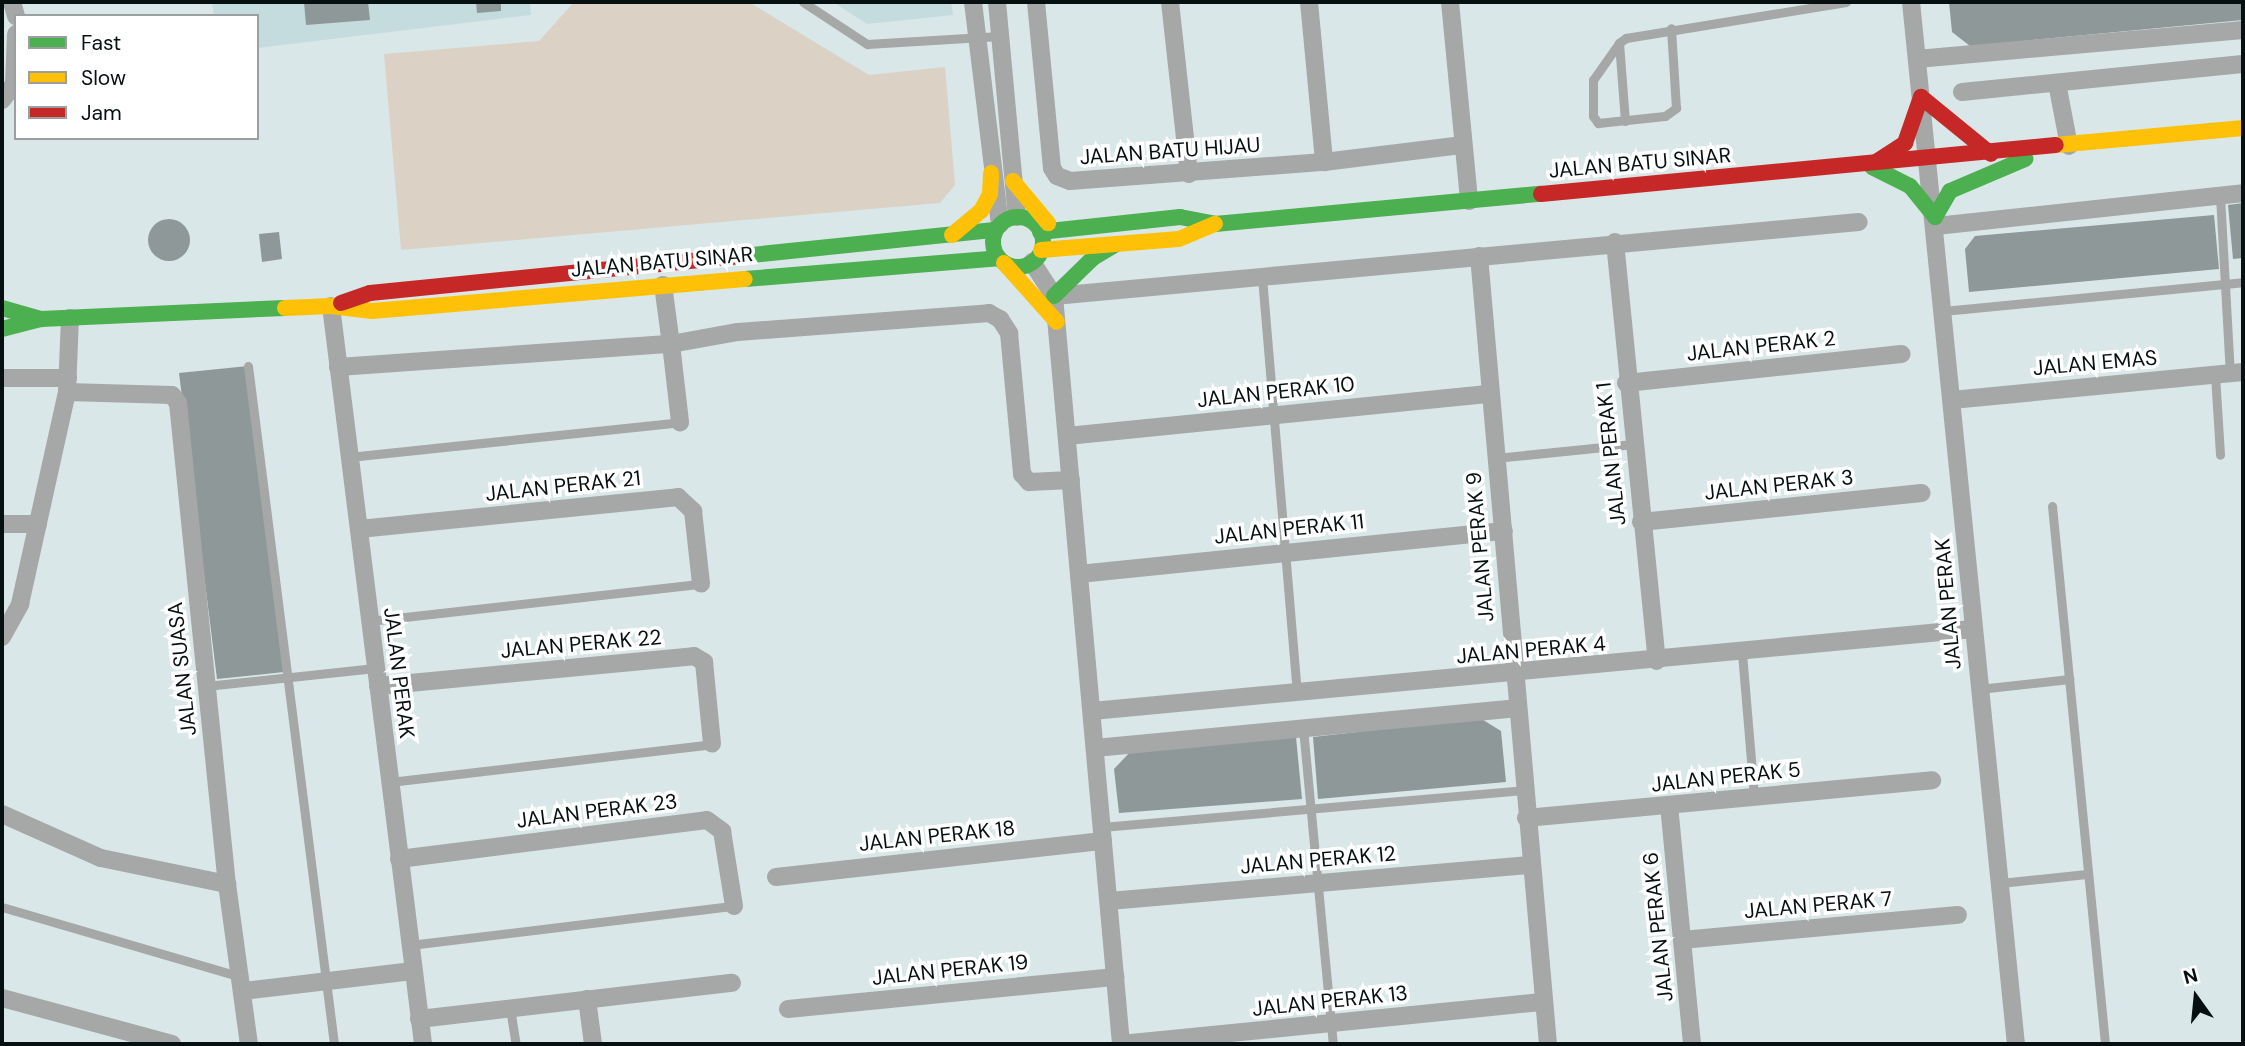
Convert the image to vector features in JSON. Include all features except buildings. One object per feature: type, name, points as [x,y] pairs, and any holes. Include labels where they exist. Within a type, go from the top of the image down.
[{"type":"street","points":[[973,2],[998,227],[993,245],[1001,260],[1032,289],[1057,322]]},
{"type":"street","points":[[997,2],[1017,217]]},
{"type":"street","name":"JALAN BATU HIJAU","points":[[1036,2],[1052,168],[1057,176],[1070,181],[1324,162],[1464,145]]},
{"type":"street","points":[[1170,2],[1189,174]]},
{"type":"street","points":[[1309,2],[1324,162]]},
{"type":"street","points":[[1450,2],[1469,201]]},
{"type":"street","name":"JALAN PERAK","points":[[1911,2],[2016,1044]]},
{"type":"street","points":[[1917,59],[2243,30]]},
{"type":"street","points":[[1962,92],[2243,64]]},
{"type":"street","points":[[1935,221],[1950,191],[2060,147],[2057,83]]},
{"type":"street","points":[[3,99],[14,84]]},
{"type":"street","points":[[1868,166],[1905,143],[1921,97],[1992,154]]},
{"type":"street","name":"JALAN BATU SINAR","points":[[1040,232],[1180,217],[1215,224],[1868,166],[2243,128]]},
{"type":"street","points":[[1868,166],[1910,186],[1935,221]]},
{"type":"street","points":[[948,237],[981,211],[990,194],[991,173]]},
{"type":"street","points":[[1013,181],[1039,216],[1065,229]]},
{"type":"street","points":[[1935,221],[2243,193]]},
{"type":"street","points":[[998,227],[1017,217],[1034,222],[1040,232],[1036,256],[1054,296],[1121,1044]]},
{"type":"street","points":[[1054,296],[1615,242],[1859,222]]},
{"type":"street","points":[[1001,260],[1018,266],[1036,256],[1115,244],[1179,239],[1215,224]]},
{"type":"street","name":"JALAN BATU SINAR","points":[[331,306],[370,293],[948,237],[998,227]]},
{"type":"street","name":"JALAN PERAK 1","points":[[1615,242],[1626,383],[1657,661]]},
{"type":"street","points":[[1054,296],[1093,258],[1115,244]]},
{"type":"street","name":"JALAN PERAK 9","points":[[1479,256],[1495,458],[1504,531],[1525,818],[1548,1044]]},
{"type":"street","name":"JALAN BATU SINAR","points":[[2,329],[41,319],[331,306],[372,311],[663,285],[1001,260]]},
{"type":"street","points":[[663,285],[680,422]]},
{"type":"street","name":"JALAN PERAK","points":[[331,306],[423,1044]]},
{"type":"street","name":"JALAN BATU SINAR","points":[[2,308],[41,319]]},
{"type":"street","points":[[338,367],[671,344],[738,332],[989,313],[1000,319],[1009,333],[1022,474],[1029,482],[1071,480]]},
{"type":"street","points":[[2,637],[20,604],[68,385],[70,318]]},
{"type":"street","name":"JALAN PERAK 2","points":[[1626,383],[1901,355]]},
{"type":"street","name":"JALAN EMAS","points":[[1952,400],[2230,373]]},
{"type":"street","points":[[2,378],[68,385]]},
{"type":"street","name":"JALAN SUASA","points":[[68,385],[176,398],[227,884],[249,1044]]},
{"type":"street","name":"JALAN PERAK 10","points":[[1067,436],[1490,394]]},
{"type":"street","name":"JALAN PERAK 3","points":[[1641,522],[1922,493]]},
{"type":"street","name":"JALAN PERAK 21","points":[[359,529],[678,497],[693,511],[701,583]]},
{"type":"street","points":[[2,524],[38,524]]},
{"type":"street","name":"JALAN PERAK 11","points":[[1079,573],[1504,531]]},
{"type":"street","name":"JALAN PERAK 4","points":[[1092,711],[1513,675],[1973,629]]},
{"type":"street","name":"JALAN PERAK 22","points":[[376,677],[694,656],[704,662],[712,744]]},
{"type":"street","points":[[1095,748],[1516,708]]},
{"type":"street","name":"JALAN PERAK 5","points":[[1525,818],[1932,780]]},
{"type":"street","name":"JALAN PERAK 6","points":[[1669,805],[1692,1044]]},
{"type":"street","points":[[2,814],[101,858],[227,884]]},
{"type":"street","name":"JALAN PERAK 23","points":[[399,859],[707,820],[722,831],[734,906]]},
{"type":"street","name":"JALAN PERAK 18","points":[[776,877],[1103,834]]},
{"type":"street","name":"JALAN PERAK 12","points":[[1108,901],[1531,865]]},
{"type":"street","name":"JALAN PERAK 7","points":[[1682,940],[1958,915]]},
{"type":"street","points":[[242,984],[327,980],[413,971]]},
{"type":"street","name":"JALAN PERAK 19","points":[[788,1009],[1115,976]]},
{"type":"street","points":[[419,1019],[732,983]]},
{"type":"street","points":[[2,998],[172,1044]]},
{"type":"street","points":[[587,999],[593,1044]]},
{"type":"street","name":"JALAN PERAK 13","points":[[1121,1044],[1544,1002]]},
{"type":"lane","points":[[803,2],[867,44],[1000,36]]},
{"type":"lane","points":[[1671,29],[1676,108],[1665,116],[1598,123],[1593,116],[1593,80],[1619,43],[1636,34],[1846,2]]},
{"type":"lane","points":[[1619,43],[1625,121]]},
{"type":"lane","points":[[2220,196],[2230,373],[2220,455]]},
{"type":"lane","points":[[1262,277],[1297,692]]},
{"type":"lane","points":[[1943,311],[2243,282]]},
{"type":"lane","points":[[248,366],[334,1044]]},
{"type":"lane","points":[[349,457],[680,422]]},
{"type":"lane","points":[[1495,458],[1633,444]]},
{"type":"lane","points":[[2052,506],[2105,1044]]},
{"type":"lane","points":[[369,621],[701,583]]},
{"type":"lane","points":[[1742,653],[1754,796]]},
{"type":"lane","points":[[206,686],[289,678],[376,677]]},
{"type":"lane","points":[[1979,689],[2069,679]]},
{"type":"lane","points":[[1303,728],[1332,1044]]},
{"type":"lane","points":[[390,782],[712,744]]},
{"type":"lane","points":[[1103,834],[1311,808],[1523,790]]},
{"type":"lane","points":[[2000,883],[2087,874]]},
{"type":"lane","points":[[410,945],[734,906]]},
{"type":"lane","points":[[2,907],[242,984]]},
{"type":"lane","points":[[510,1008],[516,1044]]},
{"type":"shaded area","points":[[212,2],[530,2],[531,15],[259,48],[259,14],[214,14]]},
{"type":"shaded area","points":[[574,2],[749,2],[869,75],[945,67],[955,185],[940,203],[401,250],[384,54],[539,41]]},
{"type":"shaded area","points":[[833,2],[951,2],[953,15],[867,24]]},
{"type":"traffic: fast","points":[[1872,167],[1910,186],[1935,217],[1950,191],[2025,159]]},
{"type":"traffic: fast","points":[[1040,232],[1180,217],[1215,224],[1541,194]]},
{"type":"traffic: fast","points":[[1018,217],[1036,224],[1043,242],[1036,260],[1018,267],[1000,260],[993,242],[1000,224],[1018,217]]},
{"type":"traffic: fast","points":[[732,257],[995,230]]},
{"type":"traffic: fast","points":[[1054,296],[1093,258],[1115,245]]},
{"type":"traffic: fast","points":[[745,279],[998,258]]},
{"type":"traffic: fast","points":[[2,308],[41,319]]},
{"type":"traffic: fast","points":[[2,329],[41,319],[285,308]]},
{"type":"traffic: slow","points":[[2056,145],[2243,128]]},
{"type":"traffic: slow","points":[[952,235],[981,211],[990,194],[991,173]]},
{"type":"traffic: slow","points":[[1013,181],[1048,223]]},
{"type":"traffic: slow","points":[[1041,250],[1179,239],[1215,224]]},
{"type":"traffic: slow","points":[[1004,263],[1057,322]]},
{"type":"traffic: slow","points":[[285,308],[331,306],[372,311],[745,279]]},
{"type":"traffic: jam","points":[[1876,162],[1905,143],[1921,97],[1991,154]]},
{"type":"traffic: jam","points":[[1541,194],[2056,145]]},
{"type":"traffic: jam","points":[[341,303],[370,293],[732,257]]}]
